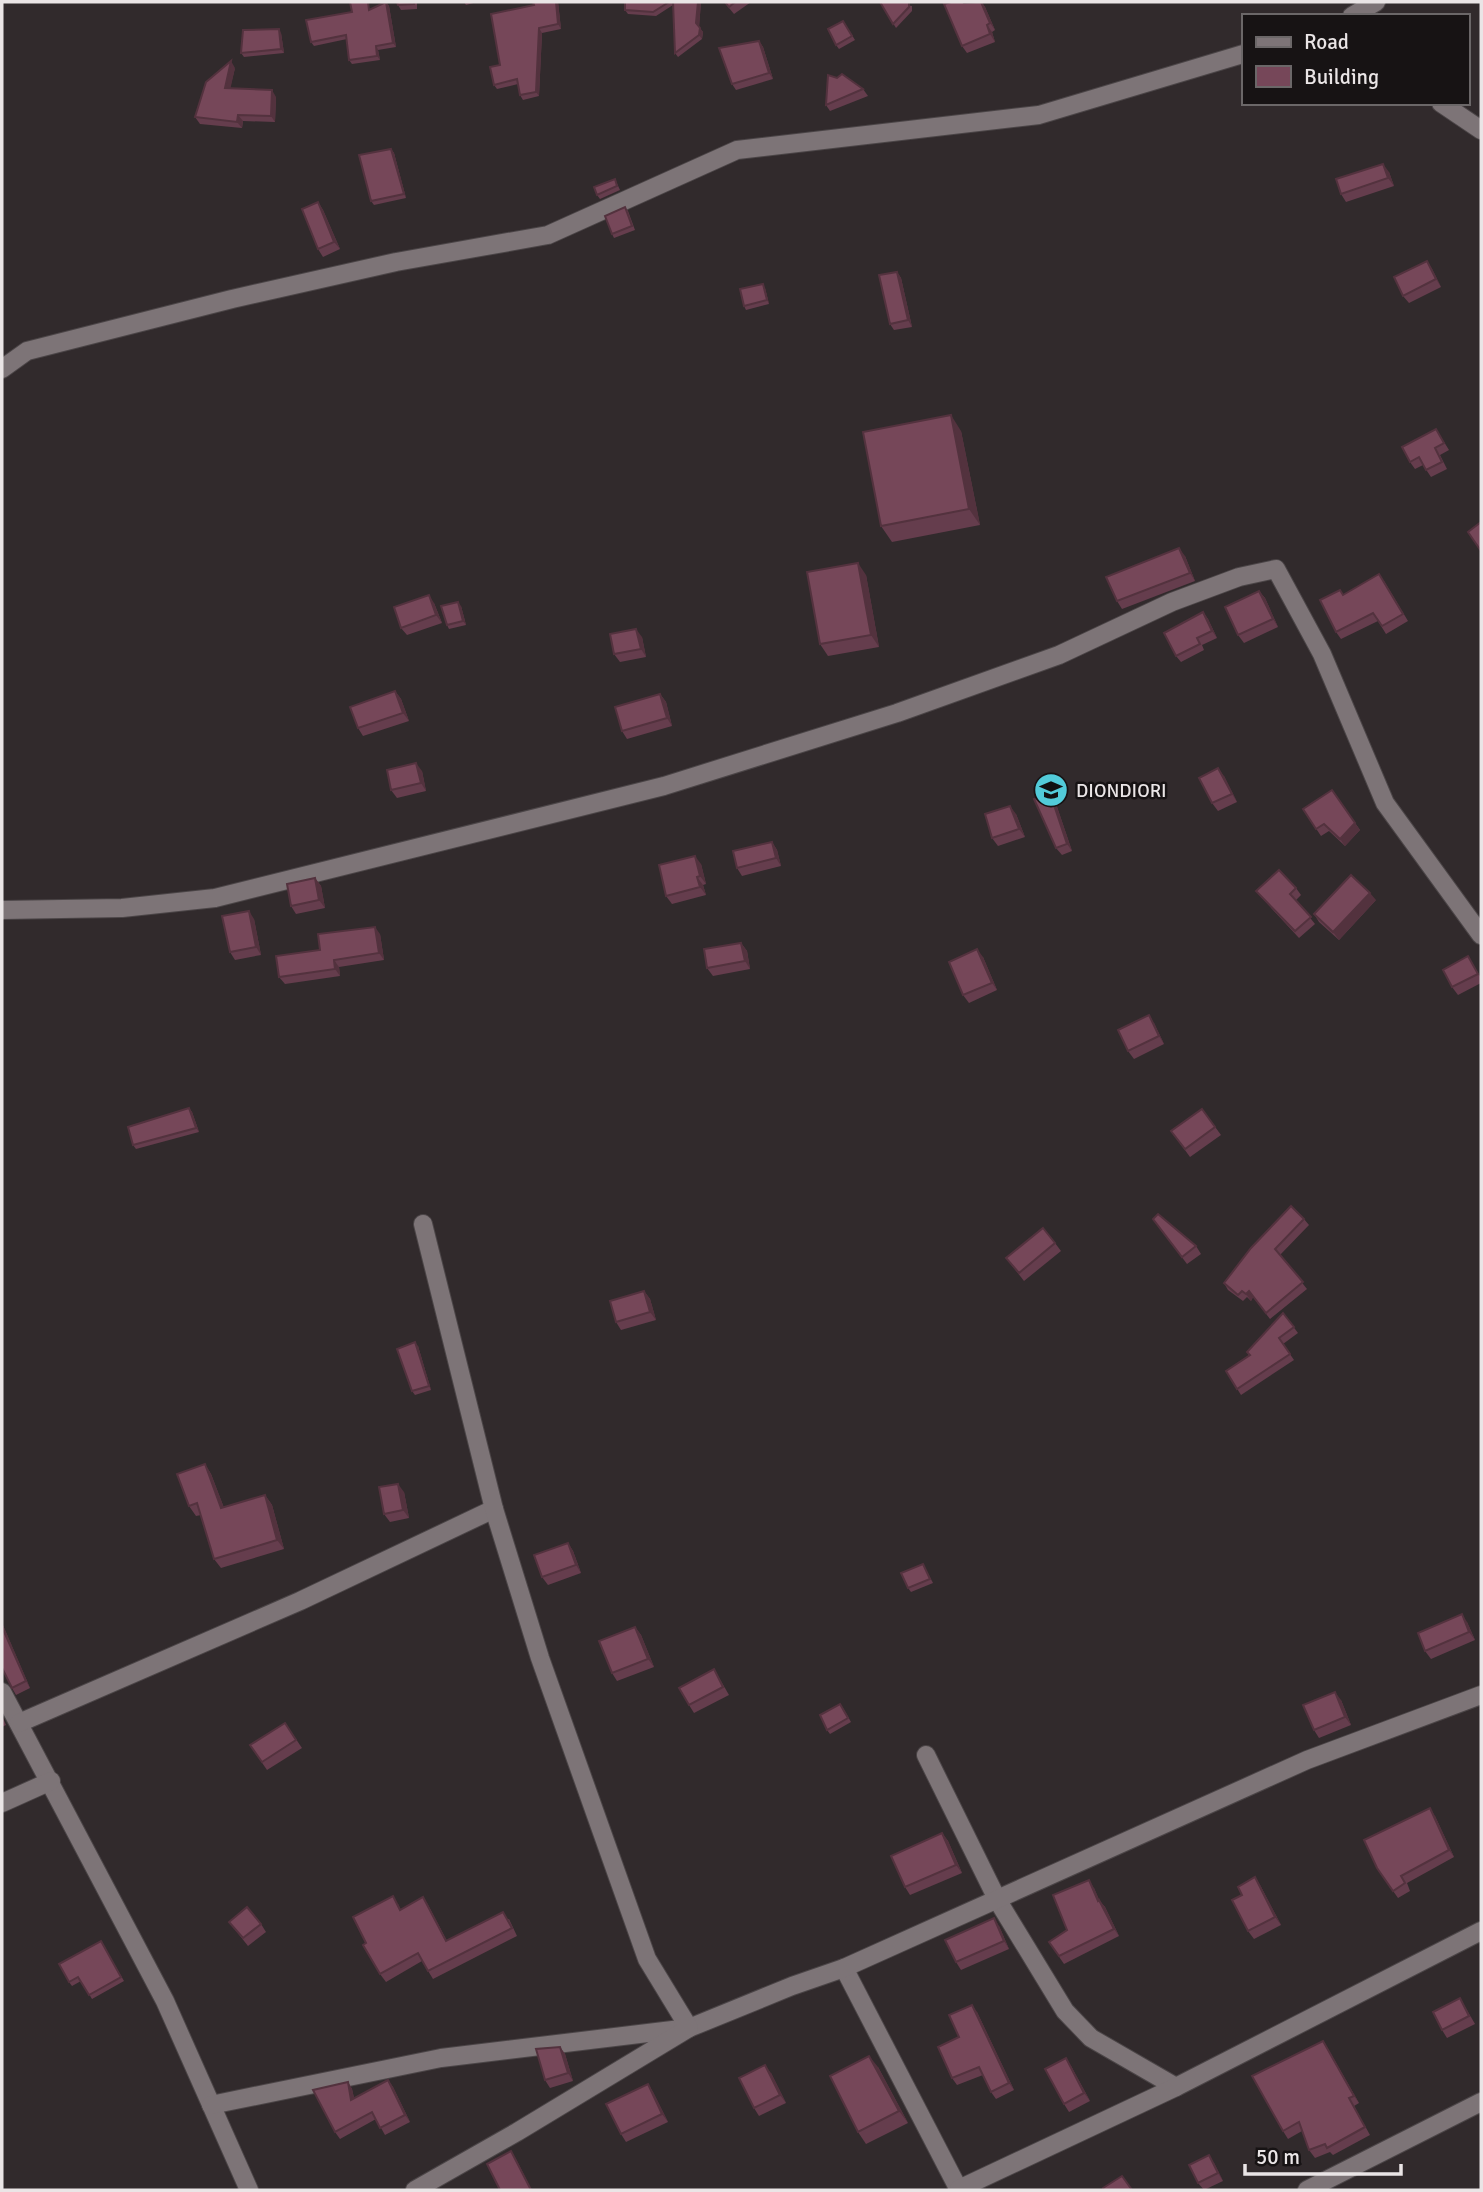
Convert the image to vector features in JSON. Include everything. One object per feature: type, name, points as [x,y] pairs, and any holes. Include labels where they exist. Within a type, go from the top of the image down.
[{"type":"street","points":[[1355,14],[1376,2]]},
{"type":"street","points":[[2,369],[27,351],[232,299],[396,262],[548,235],[737,150],[1039,114],[1242,54]]},
{"type":"street","points":[[1444,105],[1481,130]]},
{"type":"street","points":[[2,910],[122,908],[215,898],[664,786],[922,704],[1059,656],[1172,602],[1239,577],[1276,569],[1322,654],[1385,803],[1481,935]]},
{"type":"street","points":[[423,1224],[494,1509],[540,1658],[647,1959],[689,2028]]},
{"type":"street","points":[[19,1723],[300,1601],[494,1509]]},
{"type":"street","points":[[2,1692],[165,2001],[249,2190]]},
{"type":"street","points":[[415,2190],[689,2028],[844,1968],[1307,1760],[1481,1695]]},
{"type":"street","points":[[926,1755],[998,1901],[1065,2011],[1091,2038],[1176,2087]]},
{"type":"street","points":[[2,1802],[51,1781]]},
{"type":"street","points":[[844,1968],[959,2190],[1176,2087],[1481,1931]]},
{"type":"street","points":[[211,2105],[442,2059],[689,2028]]},
{"type":"street","points":[[1307,2190],[1481,2102]]},
{"type":"building","points":[[350,2],[368,2],[369,10],[386,2],[393,43],[376,46],[377,56],[349,60],[346,35],[311,42],[306,20],[352,12]]},
{"type":"building","points":[[397,2],[414,2],[414,4],[398,5]]},
{"type":"building","points":[[533,2],[556,2],[558,24],[539,28],[536,92],[520,95],[517,79],[494,85],[490,67],[500,65],[491,14],[534,5]]},
{"type":"building","points":[[625,2],[669,2],[653,12],[625,10]]},
{"type":"building","points":[[673,2],[698,2],[696,23],[700,28],[699,35],[675,53]]},
{"type":"building","points":[[880,2],[909,2],[909,7],[893,24]]},
{"type":"building","points":[[981,2],[990,23],[987,25],[990,34],[962,46],[944,4]]},
{"type":"building","points":[[843,21],[852,36],[836,45],[828,29]]},
{"type":"building","points":[[279,29],[281,49],[241,53],[243,30]]},
{"type":"building","points":[[759,41],[769,73],[732,84],[719,48]]},
{"type":"building","points":[[231,61],[225,88],[272,90],[271,116],[238,115],[237,122],[195,117],[206,82]]},
{"type":"building","points":[[842,74],[863,89],[826,105],[828,75],[837,78]]},
{"type":"building","points":[[391,149],[404,194],[371,201],[359,155]]},
{"type":"building","points":[[1383,164],[1388,178],[1341,194],[1336,179]]},
{"type":"building","points":[[615,179],[617,186],[597,195],[594,187]]},
{"type":"building","points":[[318,202],[334,242],[318,249],[302,209]]},
{"type":"building","points":[[625,207],[632,226],[612,234],[605,216]]},
{"type":"building","points":[[1427,261],[1436,279],[1403,296],[1394,277]]},
{"type":"building","points":[[897,272],[908,320],[890,324],[879,275]]},
{"type":"building","points":[[763,284],[767,300],[744,306],[740,289]]},
{"type":"building","points":[[951,415],[969,509],[881,526],[863,432]]},
{"type":"building","points":[[1436,429],[1444,443],[1435,448],[1442,462],[1426,470],[1419,457],[1410,462],[1402,447]]},
{"type":"building","points":[[1481,522],[1481,551],[1468,532]]},
{"type":"building","points":[[1179,548],[1190,573],[1117,601],[1106,577]]},
{"type":"building","points":[[858,563],[871,635],[820,644],[807,572]]},
{"type":"building","points":[[1379,574],[1403,614],[1382,626],[1373,613],[1336,632],[1320,600],[1340,590],[1343,595]]},
{"type":"building","points":[[1259,591],[1273,619],[1238,635],[1225,607]]},
{"type":"building","points":[[429,595],[436,615],[401,628],[394,607]]},
{"type":"building","points":[[458,602],[463,621],[447,625],[441,606]]},
{"type":"building","points":[[1203,612],[1212,631],[1197,638],[1200,644],[1176,656],[1164,633]]},
{"type":"building","points":[[636,629],[641,649],[614,654],[610,634]]},
{"type":"building","points":[[395,691],[403,713],[358,728],[350,707]]},
{"type":"building","points":[[660,694],[667,718],[622,731],[615,707]]},
{"type":"building","points":[[416,763],[421,783],[391,790],[387,770]]},
{"type":"building","points":[[1218,768],[1232,794],[1212,803],[1199,778]]},
{"type":"building","points":[[1332,790],[1355,823],[1340,839],[1324,824],[1316,829],[1303,809]]},
{"type":"building","points":[[1050,793],[1067,844],[1056,848],[1034,799]]},
{"type":"building","points":[[1010,806],[1019,829],[992,838],[985,814]]},
{"type":"building","points":[[772,842],[776,858],[737,868],[733,851]]},
{"type":"building","points":[[695,856],[700,887],[666,896],[659,865]]},
{"type":"building","points":[[1279,870],[1296,888],[1290,894],[1311,917],[1295,931],[1256,891]]},
{"type":"building","points":[[1351,875],[1370,893],[1333,932],[1314,914]]},
{"type":"building","points":[[315,878],[319,900],[291,906],[287,884]]},
{"type":"building","points":[[249,911],[256,947],[230,952],[222,916]]},
{"type":"building","points":[[375,927],[379,953],[334,960],[335,969],[279,977],[276,956],[320,950],[318,934]]},
{"type":"building","points":[[741,943],[745,961],[707,968],[704,949]]},
{"type":"building","points":[[977,949],[992,983],[963,995],[949,962]]},
{"type":"building","points":[[1468,956],[1478,974],[1452,987],[1443,970]]},
{"type":"building","points":[[1149,1015],[1159,1036],[1128,1051],[1118,1030]]},
{"type":"building","points":[[189,1108],[196,1128],[133,1145],[128,1127]]},
{"type":"building","points":[[1202,1109],[1215,1127],[1185,1149],[1171,1131]]},
{"type":"building","points":[[1291,1206],[1304,1219],[1275,1249],[1303,1282],[1266,1313],[1249,1291],[1246,1294],[1242,1291],[1238,1295],[1224,1283],[1251,1248]]},
{"type":"building","points":[[1158,1214],[1196,1246],[1182,1257],[1153,1219]]},
{"type":"building","points":[[1043,1228],[1055,1243],[1019,1273],[1006,1258]]},
{"type":"building","points":[[644,1291],[650,1312],[616,1322],[610,1301]]},
{"type":"building","points":[[1283,1313],[1294,1327],[1279,1338],[1290,1354],[1237,1389],[1226,1371],[1250,1355],[1247,1352]]},
{"type":"building","points":[[415,1342],[429,1386],[412,1391],[397,1349]]},
{"type":"building","points":[[205,1464],[221,1508],[265,1495],[277,1540],[214,1559],[197,1503],[189,1506],[177,1474]]},
{"type":"building","points":[[398,1484],[403,1510],[384,1514],[379,1487]]},
{"type":"building","points":[[568,1543],[576,1565],[542,1577],[534,1555]]},
{"type":"building","points":[[923,1564],[930,1579],[908,1588],[901,1573]]},
{"type":"building","points":[[1462,1614],[1469,1632],[1425,1651],[1418,1633]]},
{"type":"building","points":[[2,1627],[26,1681],[12,1688],[2,1668]]},
{"type":"building","points":[[635,1627],[648,1659],[612,1673],[599,1641]]},
{"type":"building","points":[[714,1669],[723,1687],[689,1705],[679,1688]]},
{"type":"building","points":[[1335,1692],[1345,1717],[1314,1730],[1303,1705]]},
{"type":"building","points":[[840,1704],[848,1718],[827,1730],[820,1715]]},
{"type":"building","points":[[285,1723],[296,1740],[262,1762],[250,1745]]},
{"type":"building","points":[[1430,1808],[1449,1850],[1401,1876],[1405,1883],[1393,1891],[1377,1868],[1364,1840]]},
{"type":"building","points":[[942,1833],[956,1865],[905,1887],[891,1856]]},
{"type":"building","points":[[1255,1877],[1275,1917],[1248,1931],[1232,1900],[1242,1895],[1238,1887]]},
{"type":"building","points":[[1089,1880],[1114,1929],[1059,1956],[1049,1942],[1067,1930],[1053,1895]]},
{"type":"building","points":[[393,1896],[400,1910],[423,1897],[446,1941],[503,1912],[512,1928],[428,1971],[418,1953],[380,1974],[363,1945],[366,1943],[353,1917]]},
{"type":"building","points":[[247,1907],[261,1924],[243,1938],[229,1922]]},
{"type":"building","points":[[994,1918],[1004,1941],[956,1962],[945,1940]]},
{"type":"building","points":[[101,1941],[121,1977],[89,1995],[78,1977],[69,1982],[59,1964]]},
{"type":"building","points":[[1460,1998],[1469,2016],[1442,2030],[1433,2012]]},
{"type":"building","points":[[972,2005],[1009,2083],[991,2092],[979,2067],[952,2078],[938,2047],[959,2037],[949,2015]]},
{"type":"building","points":[[1323,2041],[1354,2096],[1349,2098],[1365,2127],[1327,2148],[1325,2144],[1309,2150],[1299,2122],[1283,2131],[1252,2076]]},
{"type":"building","points":[[560,2047],[568,2073],[545,2080],[536,2049]]},
{"type":"building","points":[[869,2056],[899,2111],[858,2132],[830,2076]]},
{"type":"building","points":[[1066,2058],[1084,2093],[1064,2104],[1045,2069]]},
{"type":"building","points":[[765,2065],[780,2095],[754,2108],[739,2078]]},
{"type":"building","points":[[388,2080],[405,2115],[380,2128],[372,2112],[335,2132],[313,2090],[348,2082],[351,2100]]},
{"type":"building","points":[[648,2084],[662,2114],[621,2134],[606,2104]]},
{"type":"building","points":[[511,2151],[531,2190],[500,2190],[487,2164]]},
{"type":"building","points":[[1209,2155],[1218,2173],[1198,2183],[1189,2165]]},
{"type":"building","points":[[1122,2176],[1132,2190],[1104,2190],[1103,2188]]},
{"type":"place","name":"DIONDIORI","points":[[1051,790]]}]
